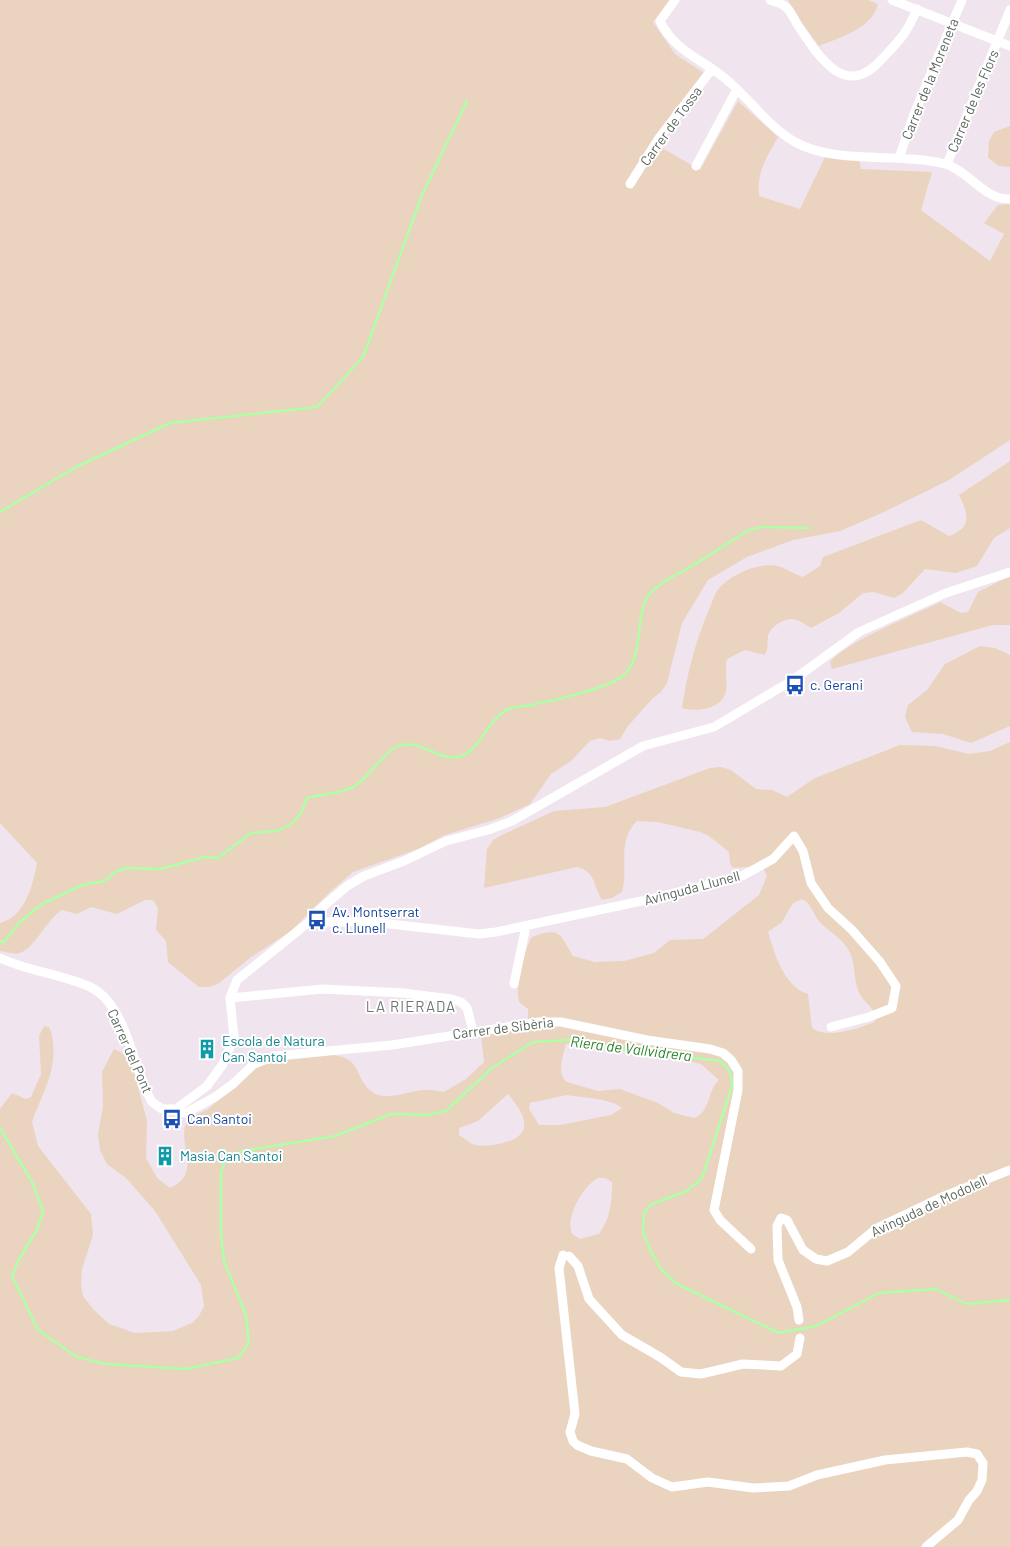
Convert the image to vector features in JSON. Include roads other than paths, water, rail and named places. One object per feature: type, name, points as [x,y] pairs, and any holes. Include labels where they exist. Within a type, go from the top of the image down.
[{"type":"street","points":[[675,0],[660,22],[684,51],[712,69],[737,89],[796,142],[821,151],[947,164],[996,198],[1010,199]]},
{"type":"street","points":[[770,0],[788,9],[804,34],[826,61],[839,72],[849,77],[859,77],[874,68],[908,32],[917,9]]},
{"type":"street","points":[[892,0],[1010,46]]},
{"type":"street","name":"Carrer de la Moreneta","points":[[899,158],[914,114],[962,0]]},
{"type":"street","name":"Carrer de les Flors","points":[[947,164],[1010,10]]},
{"type":"street","name":"Carrer de Tossa","points":[[630,184],[659,138],[712,69]]},
{"type":"street","points":[[696,166],[737,89]]},
{"type":"street","points":[[176,1110],[207,1086],[226,1057],[234,1032],[230,998],[232,989],[240,976],[309,922],[330,900],[364,876],[404,862],[446,841],[505,824],[569,790],[643,746],[714,727],[793,680],[860,632],[946,593],[1010,572]]},
{"type":"street","name":"Avinguda Llunell","points":[[309,922],[372,922],[479,934],[526,926],[742,876],[773,859],[794,836],[803,851],[811,883],[828,908],[852,930],[880,962],[896,986],[892,1008],[869,1018],[831,1027]]},
{"type":"street","points":[[514,984],[526,926]]},
{"type":"street","name":"Carrer del Pont","points":[[0,958],[26,970],[73,980],[100,994],[115,1012],[152,1102],[162,1110],[176,1110]]},
{"type":"street","points":[[230,998],[322,989],[403,993],[451,999],[461,1002],[467,1008],[473,1031]]},
{"type":"street","name":"Carrer de Sibèria","points":[[176,1110],[186,1113],[225,1090],[254,1064],[271,1057],[392,1045],[473,1031],[553,1021],[647,1040],[710,1049],[727,1056],[736,1067],[739,1081],[714,1210],[724,1224],[751,1249]]},
{"type":"street","name":"Avinguda de Modolell","points":[[799,1320],[794,1299],[778,1260],[777,1226],[781,1218],[787,1220],[803,1250],[816,1259],[827,1261],[848,1252],[877,1228],[942,1197],[1010,1170]]},
{"type":"street","points":[[800,1338],[797,1354],[781,1366],[744,1364],[701,1374],[681,1372],[660,1356],[622,1335],[589,1299],[578,1266],[566,1256],[559,1268],[575,1414],[570,1432],[573,1441],[577,1445],[591,1451],[627,1459],[652,1478],[672,1487],[708,1482],[753,1488],[790,1486],[817,1474],[891,1459],[967,1452],[977,1454],[983,1463],[982,1480],[977,1492],[969,1500],[958,1520],[926,1547]]},
{"type":"waterway","points":[[0,512],[76,467],[170,423],[317,407],[363,357],[422,195],[467,101]]},
{"type":"waterway","points":[[0,942],[4,942],[20,922],[42,904],[82,885],[104,881],[117,871],[126,868],[160,869],[205,857],[218,858],[251,833],[277,831],[293,823],[302,811],[307,798],[340,792],[358,784],[396,747],[412,744],[442,756],[458,757],[472,749],[495,719],[509,709],[580,693],[617,680],[630,667],[637,647],[644,604],[648,596],[656,588],[749,530],[762,527],[809,528]]},
{"type":"waterway","name":"Riera de Vallvidrera","points":[[0,1128],[32,1182],[43,1211],[37,1230],[19,1259],[12,1276],[38,1330],[77,1357],[106,1364],[185,1369],[238,1358],[249,1343],[246,1315],[224,1261],[221,1234],[221,1173],[226,1157],[243,1151],[335,1136],[391,1114],[427,1115],[446,1111],[492,1068],[533,1042],[570,1040],[621,1049],[720,1061],[729,1070],[733,1083],[702,1178],[687,1191],[652,1204],[644,1213],[643,1232],[651,1252],[661,1269],[677,1284],[779,1333],[816,1326],[879,1293],[936,1289],[966,1304],[1010,1300]]},
{"type":"place","name":"c. Gerani","points":[[795,685]]},
{"type":"place","name":"Av. Montserrat c. Llunell","points":[[317,920]]},
{"type":"place","name":"Escola de Natura Can Santoi","points":[[207,1049]]},
{"type":"place","name":"Can Santoi","points":[[172,1119]]},
{"type":"place","name":"Masia Can Santoi","points":[[165,1156]]},
{"type":"district","name":"LA RIERADA","points":[[411,1007]]}]
